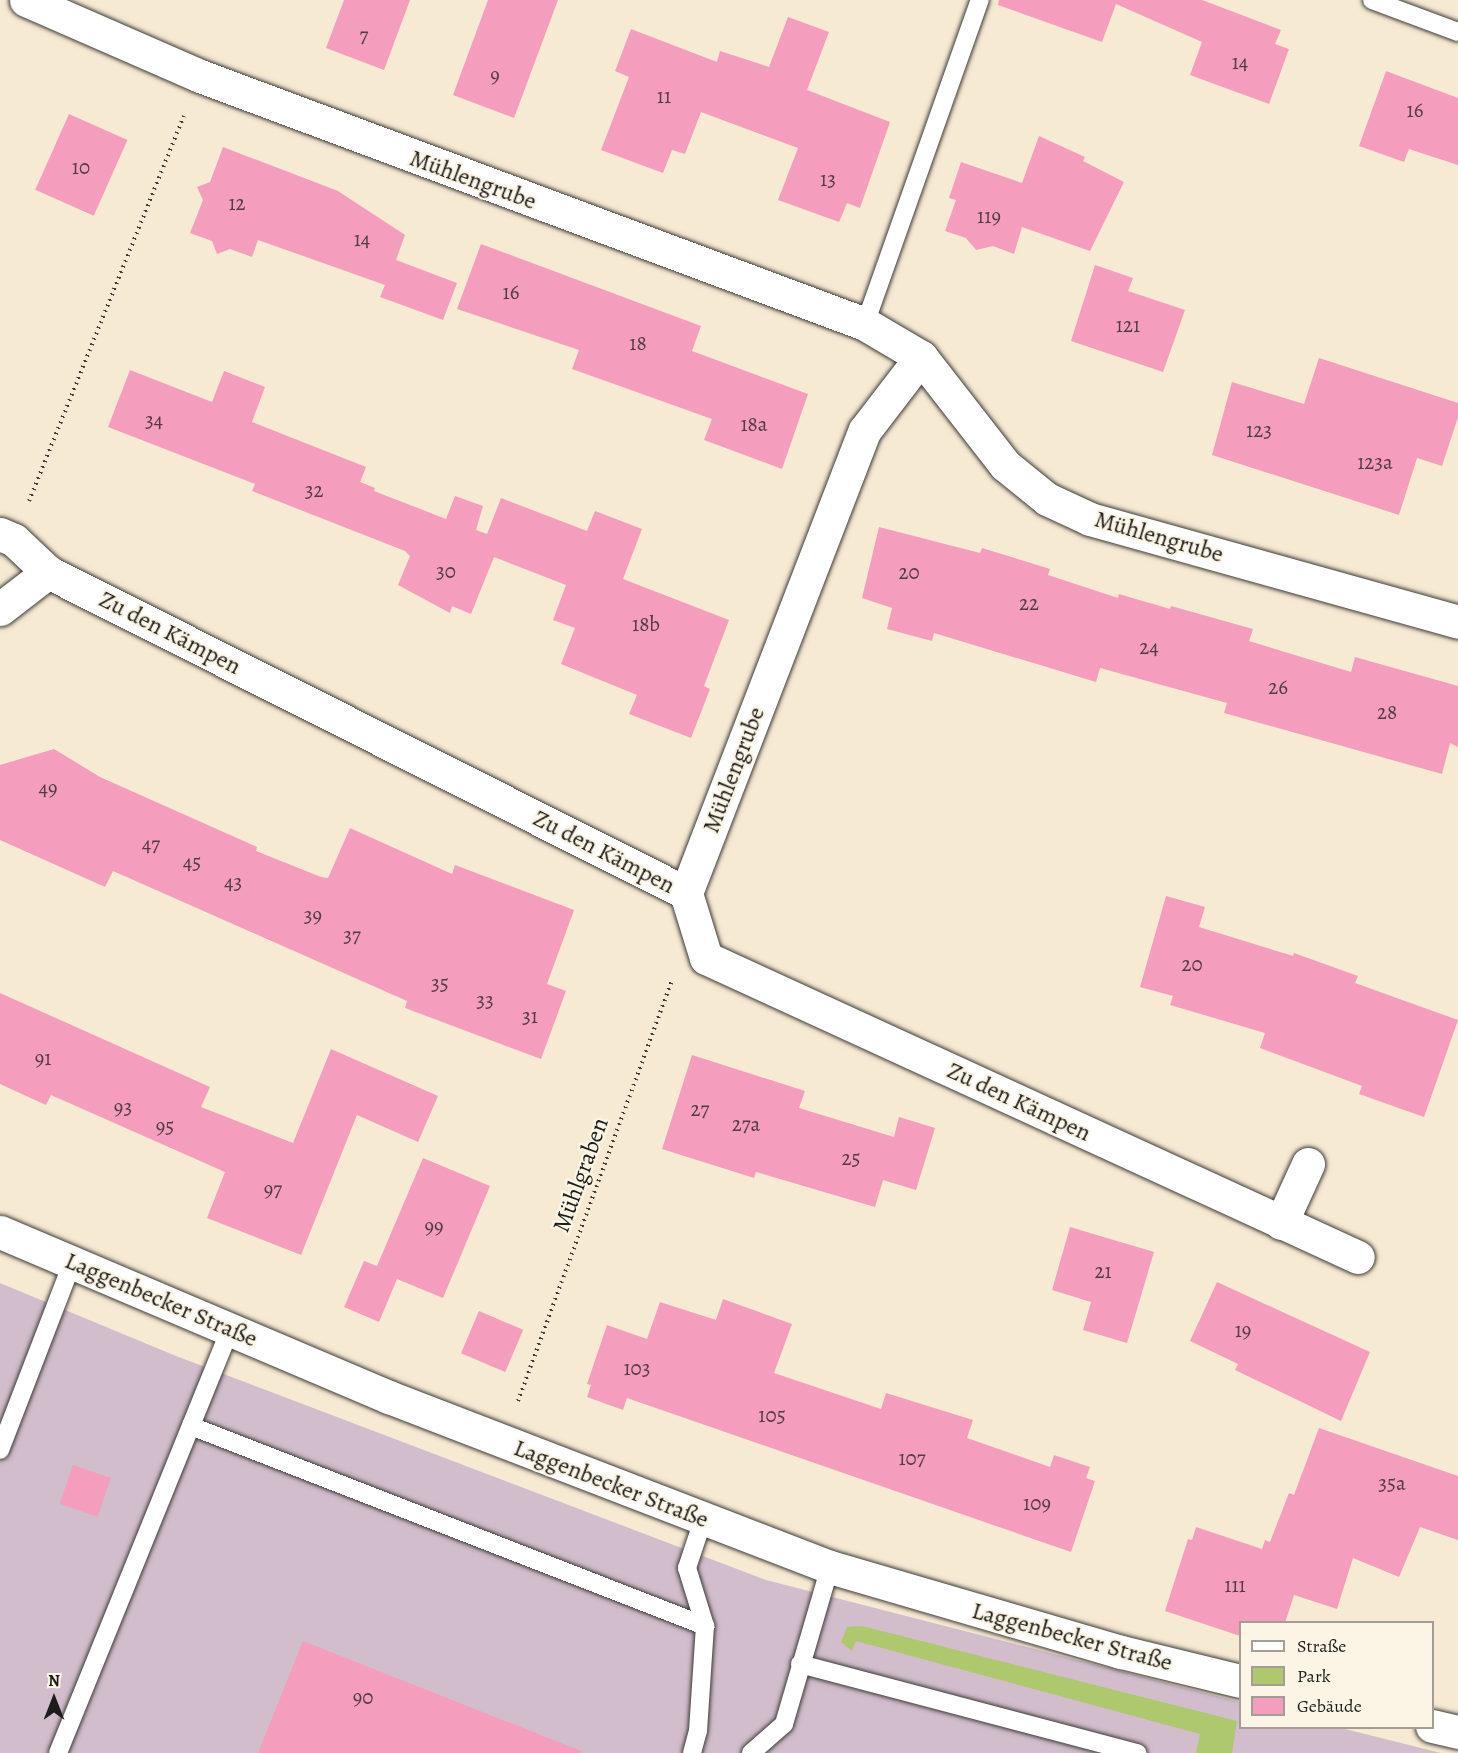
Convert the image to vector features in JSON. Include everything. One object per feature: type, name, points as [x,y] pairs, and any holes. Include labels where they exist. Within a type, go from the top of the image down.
[{"type":"street","name":"Mühlengrube","points":[[26,0],[200,76],[865,324],[921,357],[1005,465],[1047,499],[1090,519],[1458,622]]},
{"type":"street","name":"Mühlengrube","points":[[690,907],[865,430],[921,357]]},
{"type":"street","name":"Zu den Kämpen","points":[[7,537],[48,572],[690,907],[706,958],[1358,1257]]},
{"type":"street","points":[[0,609],[48,572]]},
{"type":"street","points":[[1281,1223],[1308,1164]]},
{"type":"street","name":"Laggenbecker Straße","points":[[0,1232],[503,1443],[830,1567],[1053,1633],[1239,1681]]},
{"type":"street","points":[[1434,1726],[1458,1732]]},
{"type":"lane","points":[[865,324],[980,0]]},
{"type":"lane","points":[[1372,0],[1458,32]]},
{"type":"lane","points":[[0,1450],[73,1261]]},
{"type":"lane","points":[[58,1753],[230,1329]]},
{"type":"lane","points":[[191,1426],[705,1626]]},
{"type":"lane","points":[[692,1753],[698,1731],[705,1626],[687,1568],[703,1520]]},
{"type":"lane","points":[[751,1753],[784,1724],[830,1567]]},
{"type":"lane","points":[[800,1664],[1137,1753]]},
{"type":"path","points":[[7,537],[200,76]]},
{"type":"path","name":"Mühlgraben","points":[[503,1443],[690,907]]},
{"type":"shaded area","points":[[0,1283],[176,1356],[766,1580],[1239,1702],[1239,1729],[1345,1729],[1441,1753],[0,1753]]},
{"type":"green space","points":[[862,1626],[1237,1721],[1232,1753],[1196,1753],[1200,1734],[856,1641],[852,1651],[841,1642],[847,1627]]},
{"type":"building","points":[[344,0],[410,0],[384,70],[326,48]]},
{"type":"building","points":[[488,0],[558,0],[514,118],[453,95]]},
{"type":"building","points":[[999,0],[1202,0],[1281,30],[1275,44],[1289,49],[1269,104],[1190,75],[1202,42],[1116,4],[1102,42],[998,5]]},
{"type":"building","points":[[788,17],[829,32],[807,90],[890,122],[860,208],[847,203],[839,222],[778,200],[798,148],[701,112],[685,154],[672,150],[663,173],[601,150],[629,77],[615,71],[631,29],[717,62],[720,51],[769,67]]},
{"type":"building","points":[[1386,71],[1458,98],[1458,165],[1409,149],[1404,162],[1359,146]]},
{"type":"building","points":[[69,114],[127,140],[94,216],[35,190]]},
{"type":"building","points":[[1039,136],[1085,157],[1083,161],[1124,182],[1090,251],[1022,227],[1014,254],[993,246],[976,250],[966,238],[945,231],[956,200],[949,198],[961,162],[1022,183]]},
{"type":"building","points":[[223,147],[338,191],[405,235],[396,260],[457,283],[443,320],[380,297],[385,285],[258,240],[252,257],[230,249],[217,254],[212,241],[190,233],[203,200],[197,187],[210,182]]},
{"type":"building","points":[[481,244],[701,326],[692,351],[808,394],[782,469],[704,440],[712,419],[572,369],[579,350],[457,309]]},
{"type":"building","points":[[1095,265],[1133,278],[1128,291],[1185,310],[1163,372],[1071,341]]},
{"type":"building","points":[[1319,358],[1458,403],[1458,417],[1442,466],[1417,458],[1399,515],[1212,455],[1232,382],[1304,404]]},
{"type":"building","points":[[130,370],[212,402],[224,371],[265,387],[252,422],[366,467],[360,482],[375,488],[374,491],[446,519],[455,496],[483,506],[476,530],[487,534],[501,498],[587,531],[595,511],[642,529],[623,579],[729,620],[704,686],[710,689],[691,738],[629,714],[637,695],[561,664],[575,628],[553,620],[566,585],[494,557],[471,614],[452,606],[450,613],[398,585],[410,556],[405,551],[252,491],[255,484],[108,427]]},
{"type":"building","points":[[879,527],[980,553],[982,548],[1050,569],[1048,575],[1118,598],[1119,594],[1253,629],[1249,641],[1351,672],[1355,657],[1458,686],[1458,747],[1450,743],[1442,774],[1224,713],[1227,703],[1100,668],[1096,682],[934,633],[932,641],[887,629],[892,608],[862,598]]},
{"type":"building","points":[[54,749],[100,777],[257,847],[256,851],[321,877],[328,878],[350,828],[452,874],[455,865],[574,910],[547,984],[566,991],[541,1059],[405,1008],[407,1001],[113,871],[105,887],[0,840],[0,765]]},
{"type":"building","points":[[1166,896],[1205,907],[1199,927],[1293,956],[1294,953],[1358,976],[1355,983],[1458,1020],[1424,1117],[1359,1094],[1362,1086],[1260,1048],[1265,1033],[1170,1005],[1173,996],[1140,987]]},
{"type":"building","points":[[0,993],[210,1087],[201,1107],[293,1143],[331,1049],[438,1096],[418,1142],[357,1115],[301,1255],[207,1218],[225,1172],[51,1095],[46,1105],[0,1084]]},
{"type":"building","points":[[692,1055],[805,1091],[799,1108],[894,1137],[899,1117],[935,1128],[916,1190],[883,1180],[875,1207],[756,1172],[754,1178],[662,1149]]},
{"type":"building","points":[[423,1158],[490,1186],[443,1298],[397,1279],[379,1322],[344,1307],[364,1261],[377,1266]]},
{"type":"building","points":[[1070,1227],[1154,1252],[1127,1343],[1083,1330],[1091,1302],[1052,1290]]},
{"type":"building","points":[[1217,1282],[1370,1352],[1341,1421],[1235,1370],[1238,1364],[1190,1341]]},
{"type":"building","points":[[723,1299],[792,1324],[774,1373],[881,1409],[886,1393],[973,1420],[967,1438],[1050,1467],[1054,1455],[1090,1467],[1086,1478],[1095,1481],[1071,1552],[627,1398],[623,1410],[587,1397],[591,1385],[587,1384],[607,1325],[647,1339],[660,1302],[716,1320]]},
{"type":"building","points":[[479,1311],[523,1330],[505,1372],[461,1353]]},
{"type":"building","points":[[1319,1428],[1458,1476],[1458,1540],[1420,1527],[1399,1577],[1353,1558],[1337,1609],[1294,1595],[1286,1621],[1239,1621],[1239,1636],[1165,1611],[1188,1539],[1192,1540],[1196,1527],[1262,1549],[1265,1540],[1270,1542],[1289,1493],[1294,1495]]},
{"type":"building","points":[[73,1465],[111,1478],[97,1517],[60,1504]]},
{"type":"building","points":[[303,1641],[581,1751],[581,1753],[258,1753]]}]
